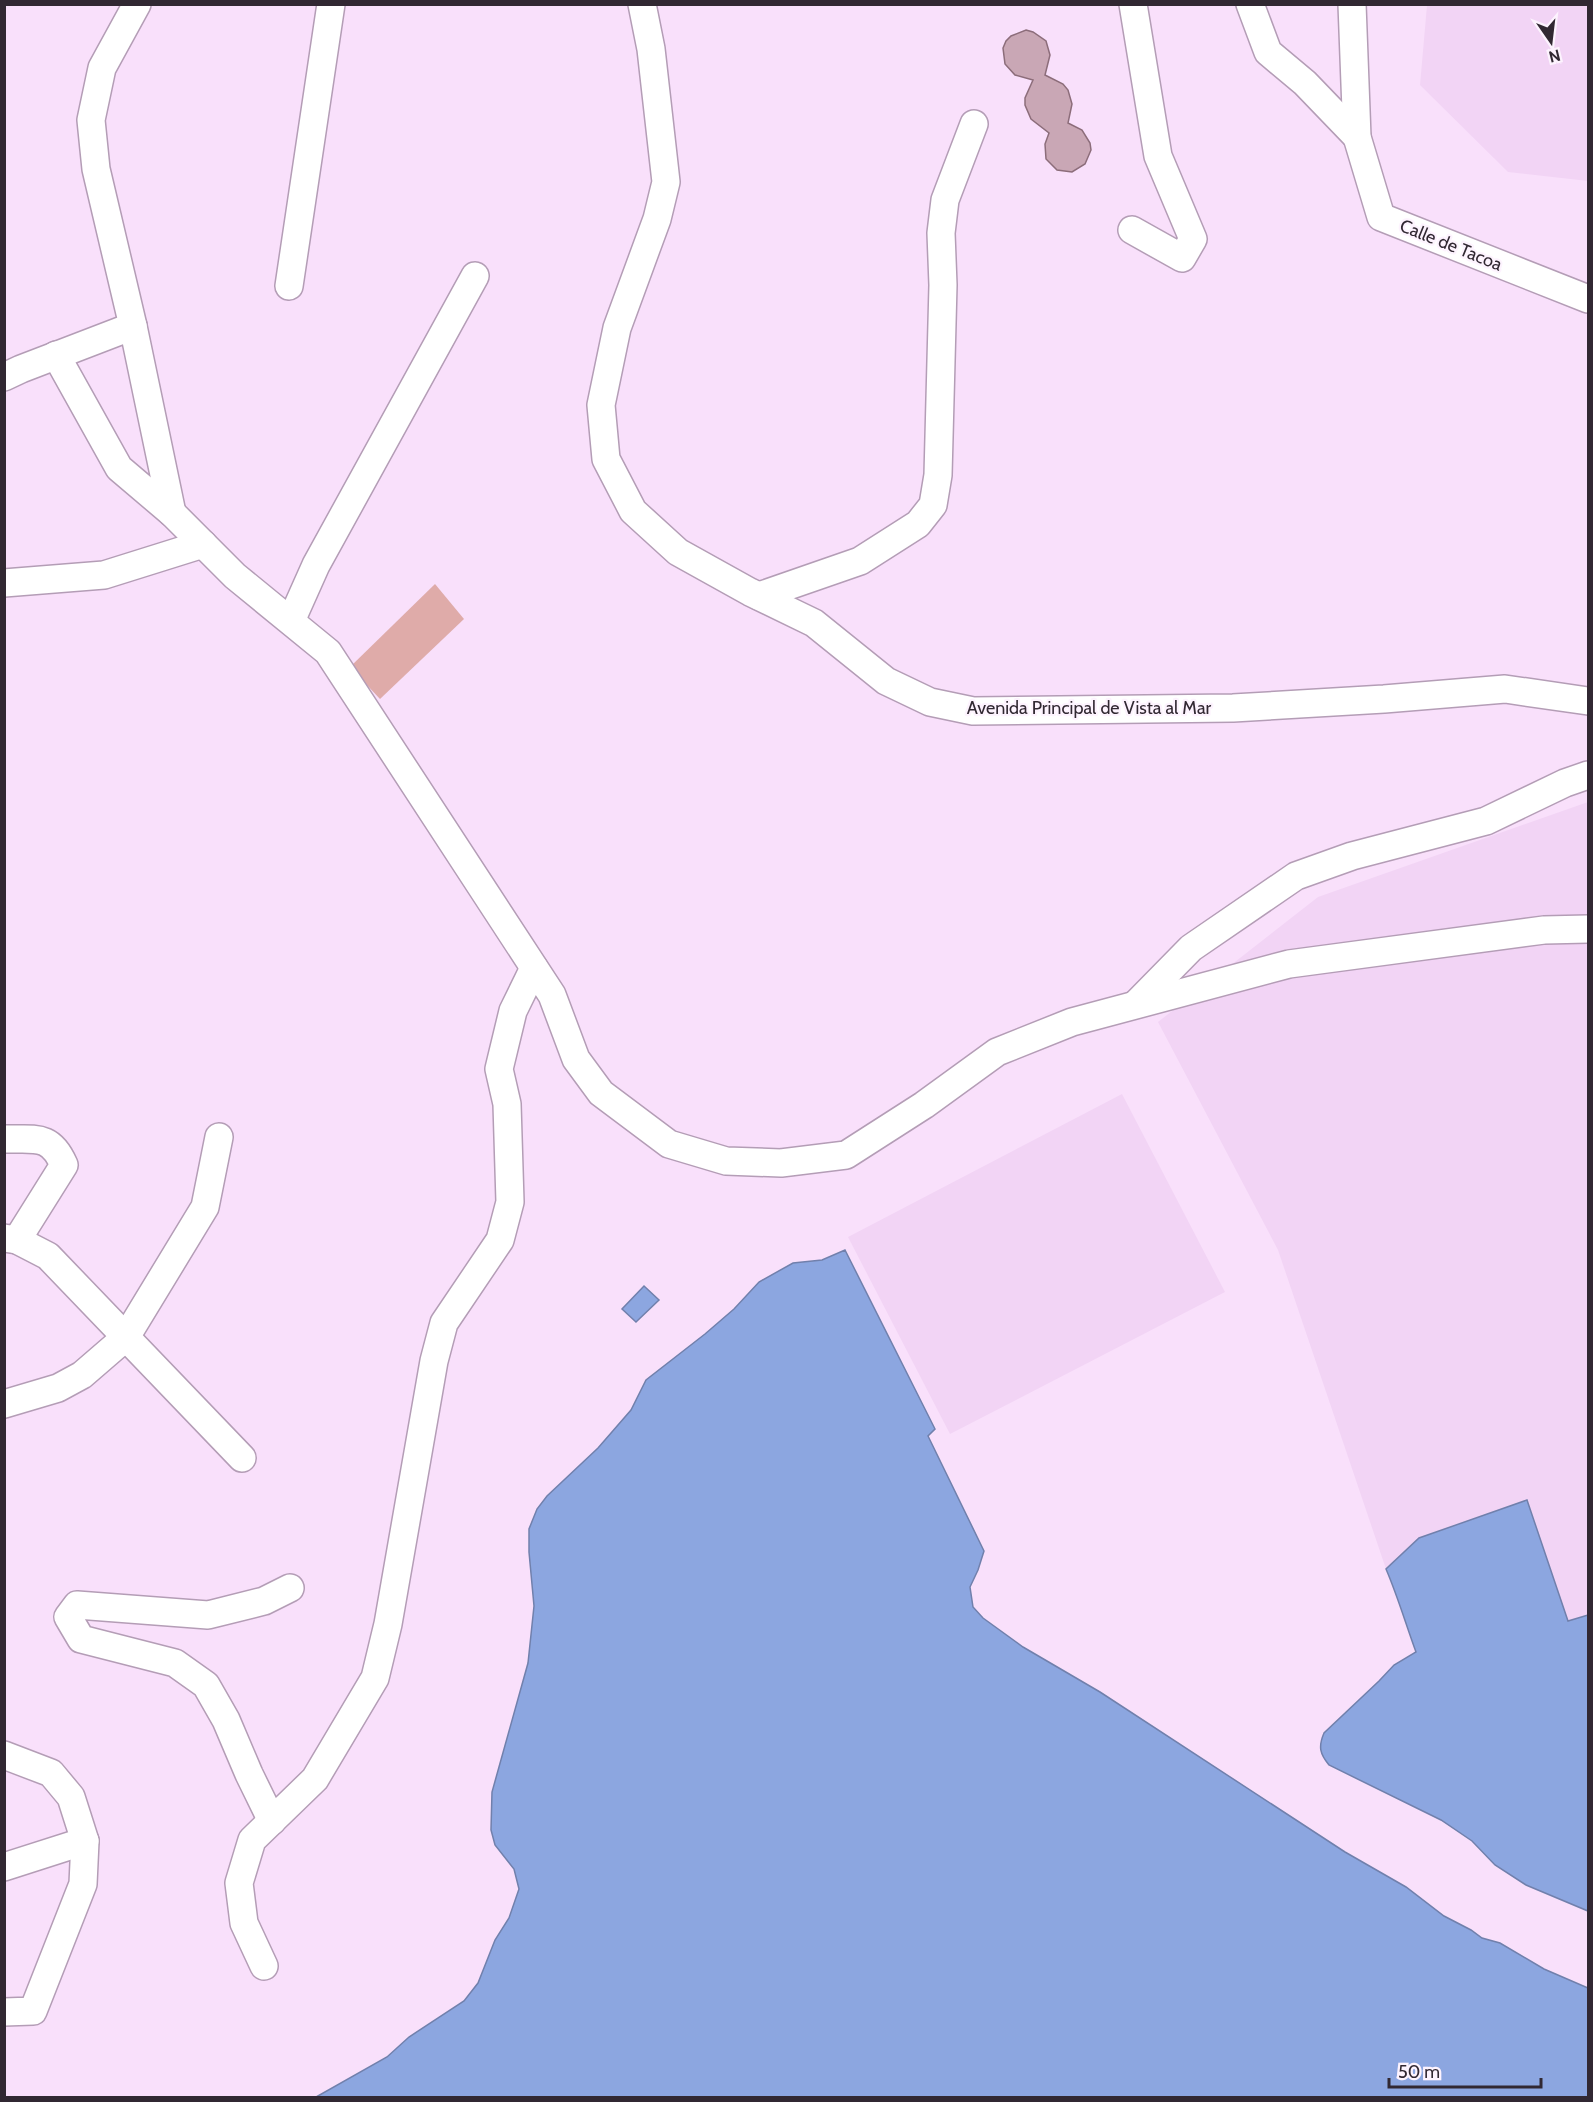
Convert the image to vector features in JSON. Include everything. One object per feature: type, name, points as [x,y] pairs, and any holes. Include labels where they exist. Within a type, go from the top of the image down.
[{"type":"street","points":[[137,4],[102,68],[92,120],[96,169],[134,326],[172,513]]},
{"type":"street","points":[[289,286],[332,4]]},
{"type":"street","name":"Avenida Principal de Vista al Mar","points":[[642,4],[651,49],[666,182],[657,219],[617,328],[601,405],[606,459],[633,511],[678,552],[814,623],[886,681],[930,702],[973,711],[1233,708],[1504,689],[1588,701]]},
{"type":"street","points":[[1132,230],[1182,258],[1193,238],[1158,156],[1133,4]]},
{"type":"street","points":[[1250,4],[1268,51],[1305,83],[1357,137]]},
{"type":"street","name":"Calle de Tacoa","points":[[1352,4],[1357,137],[1381,217],[1588,299]]},
{"type":"street","points":[[759,596],[860,561],[918,524],[933,505],[938,475],[943,285],[941,233],[945,200],[974,124]]},
{"type":"street","points":[[291,621],[316,565],[475,276]]},
{"type":"street","points":[[4,377],[134,326]]},
{"type":"street","points":[[56,355],[119,468],[172,513],[236,576],[328,652],[552,995],[576,1059],[600,1093],[669,1144],[726,1161],[781,1163],[846,1155],[924,1105],[997,1052],[1072,1022],[1289,964],[1544,930],[1588,929]]},
{"type":"street","points":[[4,584],[104,575],[203,544]]},
{"type":"street","points":[[1136,1005],[1191,948],[1296,876],[1352,856],[1486,821],[1565,783],[1588,775]]},
{"type":"street","points":[[264,1966],[244,1923],[239,1883],[252,1840],[315,1779],[375,1678],[388,1624],[434,1360],[444,1323],[500,1240],[510,1202],[507,1104],[499,1069],[513,1011],[534,968]]},
{"type":"street","points":[[4,1404],[58,1388],[82,1376],[126,1337],[204,1207],[219,1137]]},
{"type":"street","points":[[4,1139],[44,1140],[57,1149],[64,1165],[10,1239],[48,1256],[242,1458]]},
{"type":"street","points":[[272,1821],[226,1720],[206,1685],[175,1663],[81,1639],[68,1617],[77,1605],[208,1615],[264,1601],[290,1588]]},
{"type":"street","points":[[4,1755],[51,1773],[71,1797],[85,1840],[83,1884],[33,2011],[4,2012]]},
{"type":"street","points":[[4,1867],[85,1840]]},
{"type":"shaded area","points":[[1427,5],[1588,5],[1588,181],[1508,172],[1420,85]]},
{"type":"shaded area","points":[[435,584],[464,619],[380,699],[350,667]]},
{"type":"shaded area","points":[[1588,802],[1588,1615],[1568,1622],[1419,1538],[1386,1569],[1278,1250],[1158,1022],[1318,897]]},
{"type":"shaded area","points":[[1122,1094],[1225,1292],[950,1434],[848,1237]]},
{"type":"water","points":[[845,1250],[935,1429],[928,1436],[984,1551],[970,1587],[973,1607],[983,1618],[1023,1647],[1100,1692],[1345,1852],[1406,1887],[1444,1916],[1482,1938],[1500,1943],[1544,1969],[1588,1988],[1588,2097],[316,2097],[387,2057],[409,2037],[464,2001],[478,1983],[495,1940],[509,1918],[519,1889],[514,1869],[495,1845],[491,1830],[492,1792],[528,1663],[534,1606],[529,1529],[537,1509],[547,1496],[598,1448],[631,1410],[646,1380],[734,1309],[759,1282],[793,1263],[822,1260]]},
{"type":"water","points":[[644,1286],[659,1300],[636,1322],[622,1309]]},
{"type":"water","points":[[1527,1500],[1568,1621],[1588,1615],[1588,1911],[1526,1885],[1495,1865],[1472,1841],[1441,1820],[1329,1765],[1321,1750],[1324,1733],[1394,1665],[1416,1652],[1386,1569],[1419,1538]]},
{"type":"building","points":[[1026,30],[1046,41],[1050,55],[1045,75],[1063,84],[1068,90],[1072,104],[1068,123],[1082,130],[1090,143],[1091,150],[1085,164],[1072,172],[1057,170],[1046,159],[1045,144],[1049,133],[1031,119],[1025,105],[1025,98],[1033,80],[1015,75],[1005,64],[1003,48],[1006,41],[1011,36]]}]
